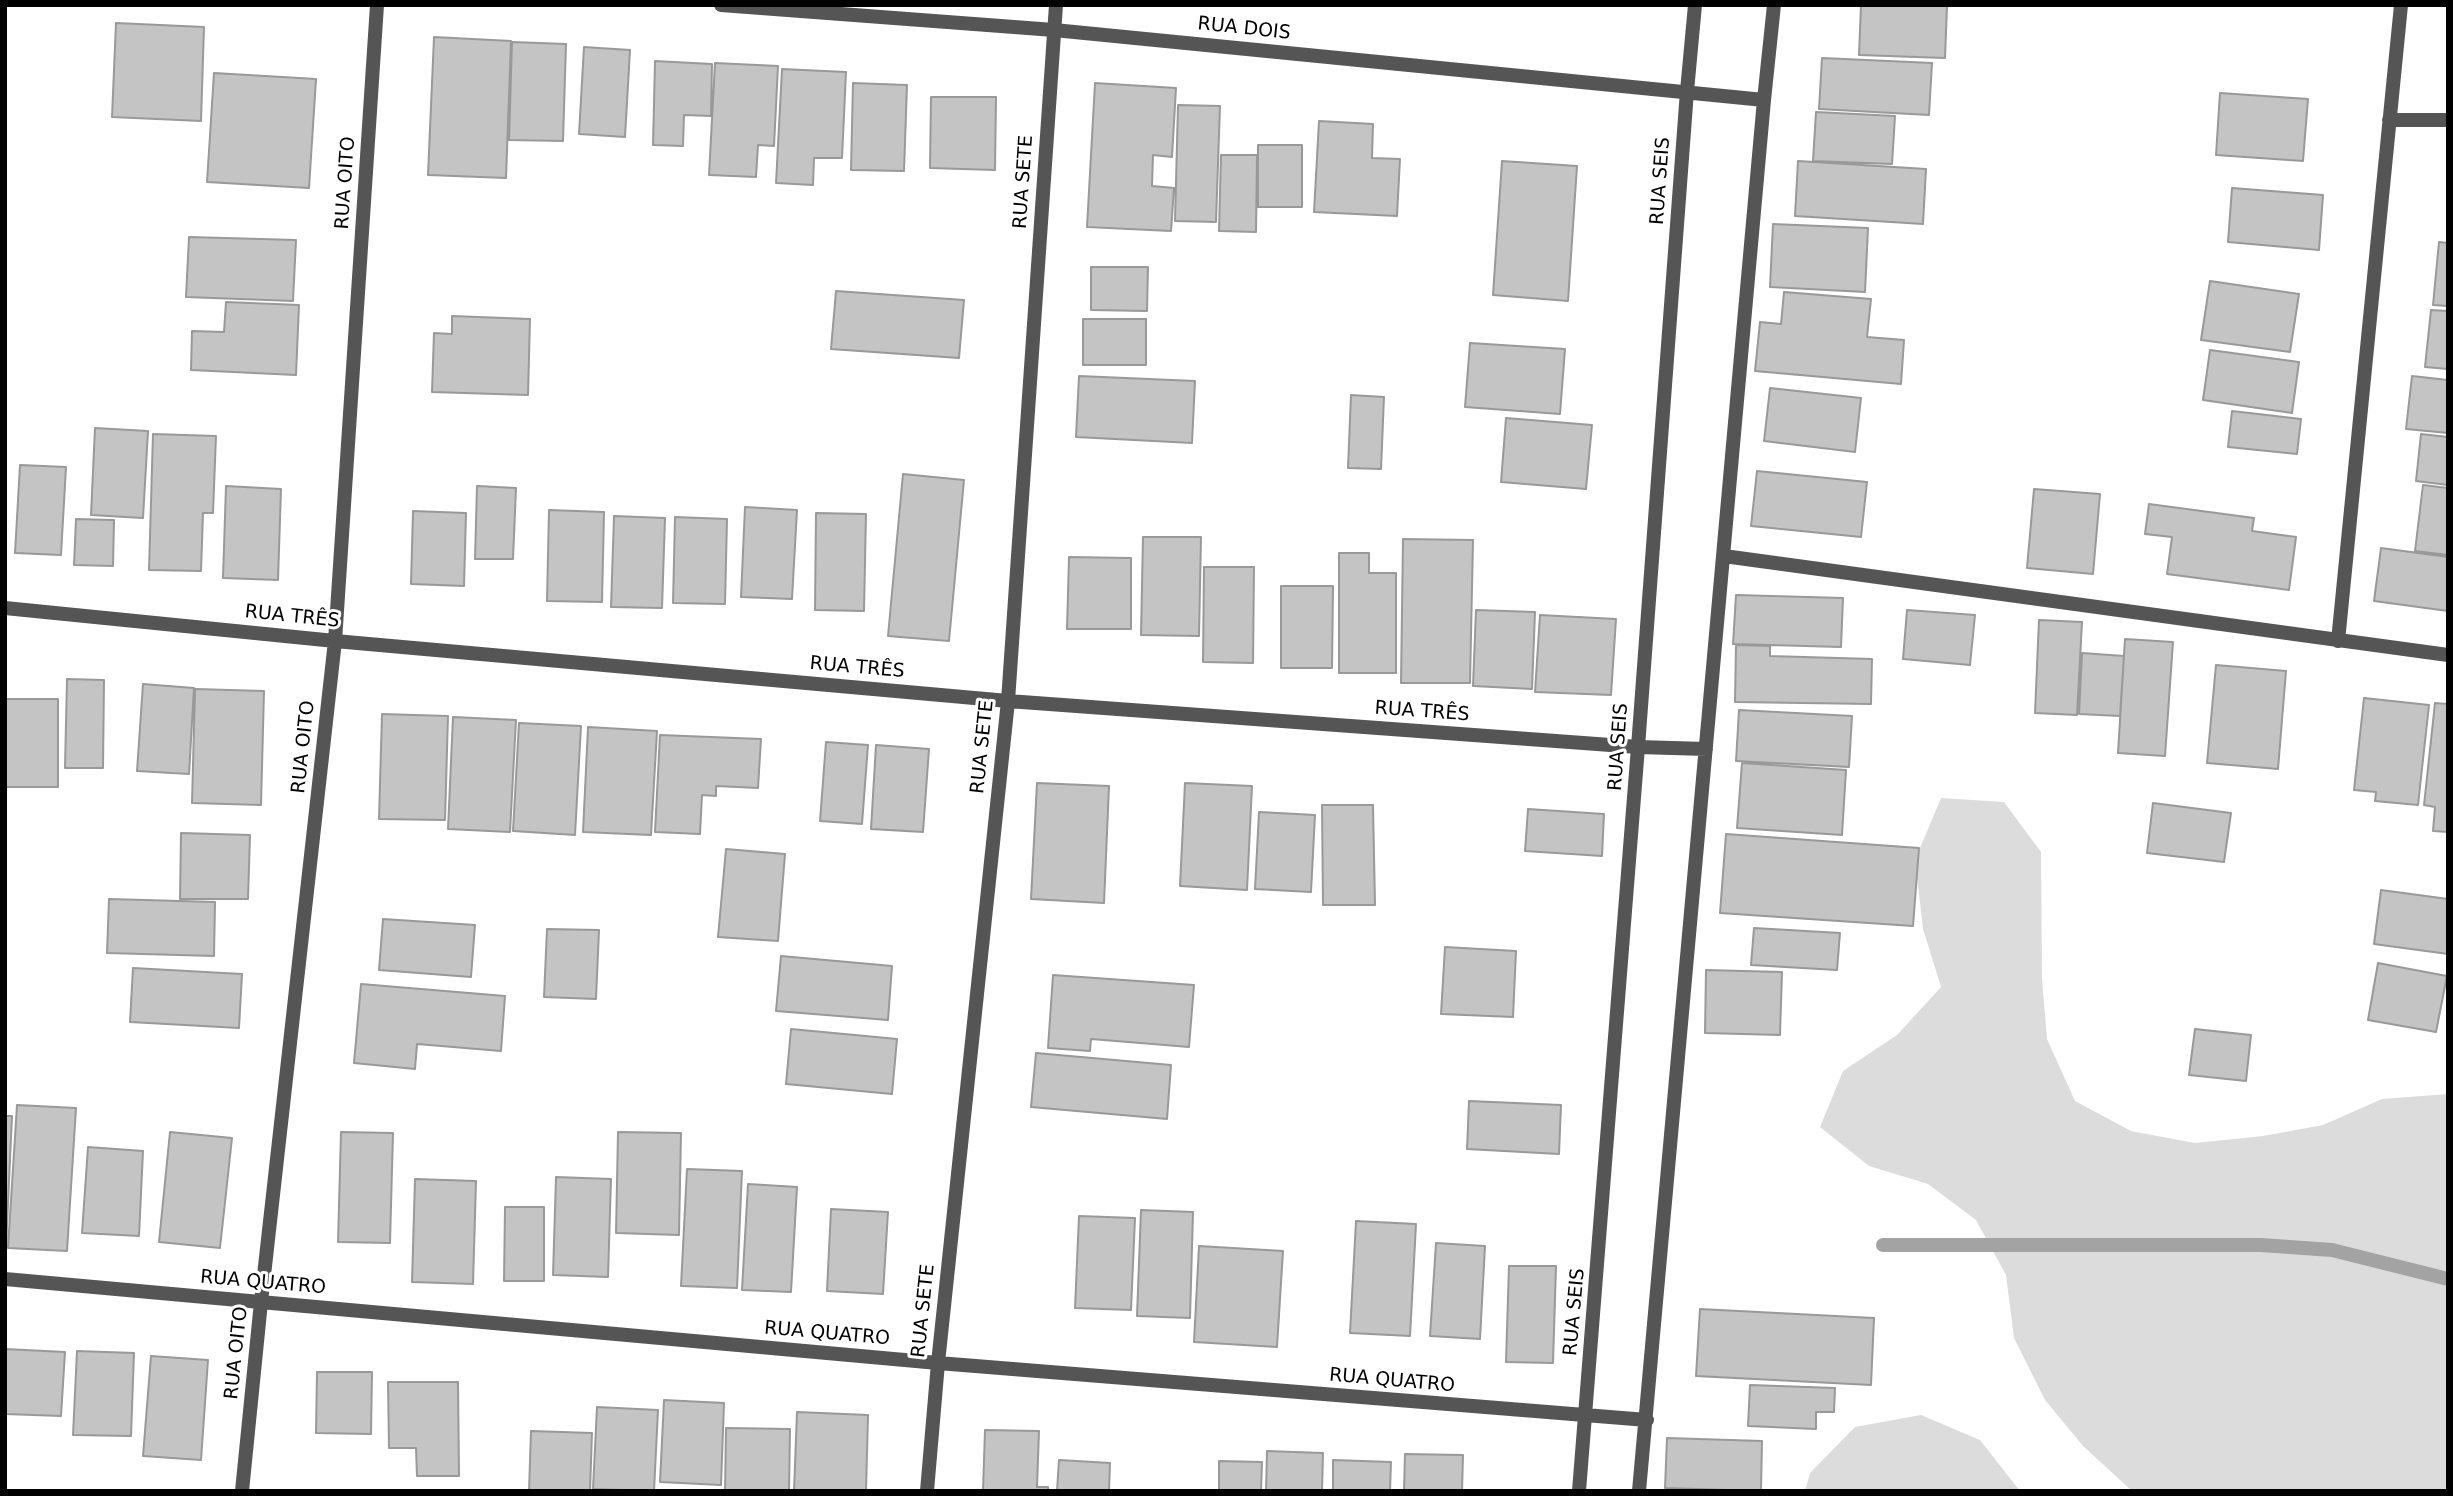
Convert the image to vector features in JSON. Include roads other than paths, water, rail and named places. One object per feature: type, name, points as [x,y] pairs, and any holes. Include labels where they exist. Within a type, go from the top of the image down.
[{"type":"street","name":"RUA OITO","points":[[242,1491],[335,640],[377,5]]},
{"type":"street","name":"RUA DOIS","points":[[721,5],[1054,30],[1763,100]]},
{"type":"street","name":"RUA SETE","points":[[928,1491],[938,1363],[1008,701],[1056,5]]},
{"type":"street","name":"RUA SEIS","points":[[1579,1491],[1695,5]]},
{"type":"street","points":[[1639,1491],[1763,100],[1774,5]]},
{"type":"street","points":[[2338,640],[2401,5]]},
{"type":"street","points":[[2389,120],[2448,120]]},
{"type":"street","points":[[1724,556],[2448,655]]},
{"type":"street","name":"RUA TRÊS","points":[[5,608],[1008,701],[1638,747],[1706,749]]},
{"type":"street","name":"RUA QUATRO","points":[[5,1279],[938,1363],[1647,1420]]},
{"type":"waterway","points":[[1883,1245],[2261,1245],[2332,1250],[2448,1279]]}]
